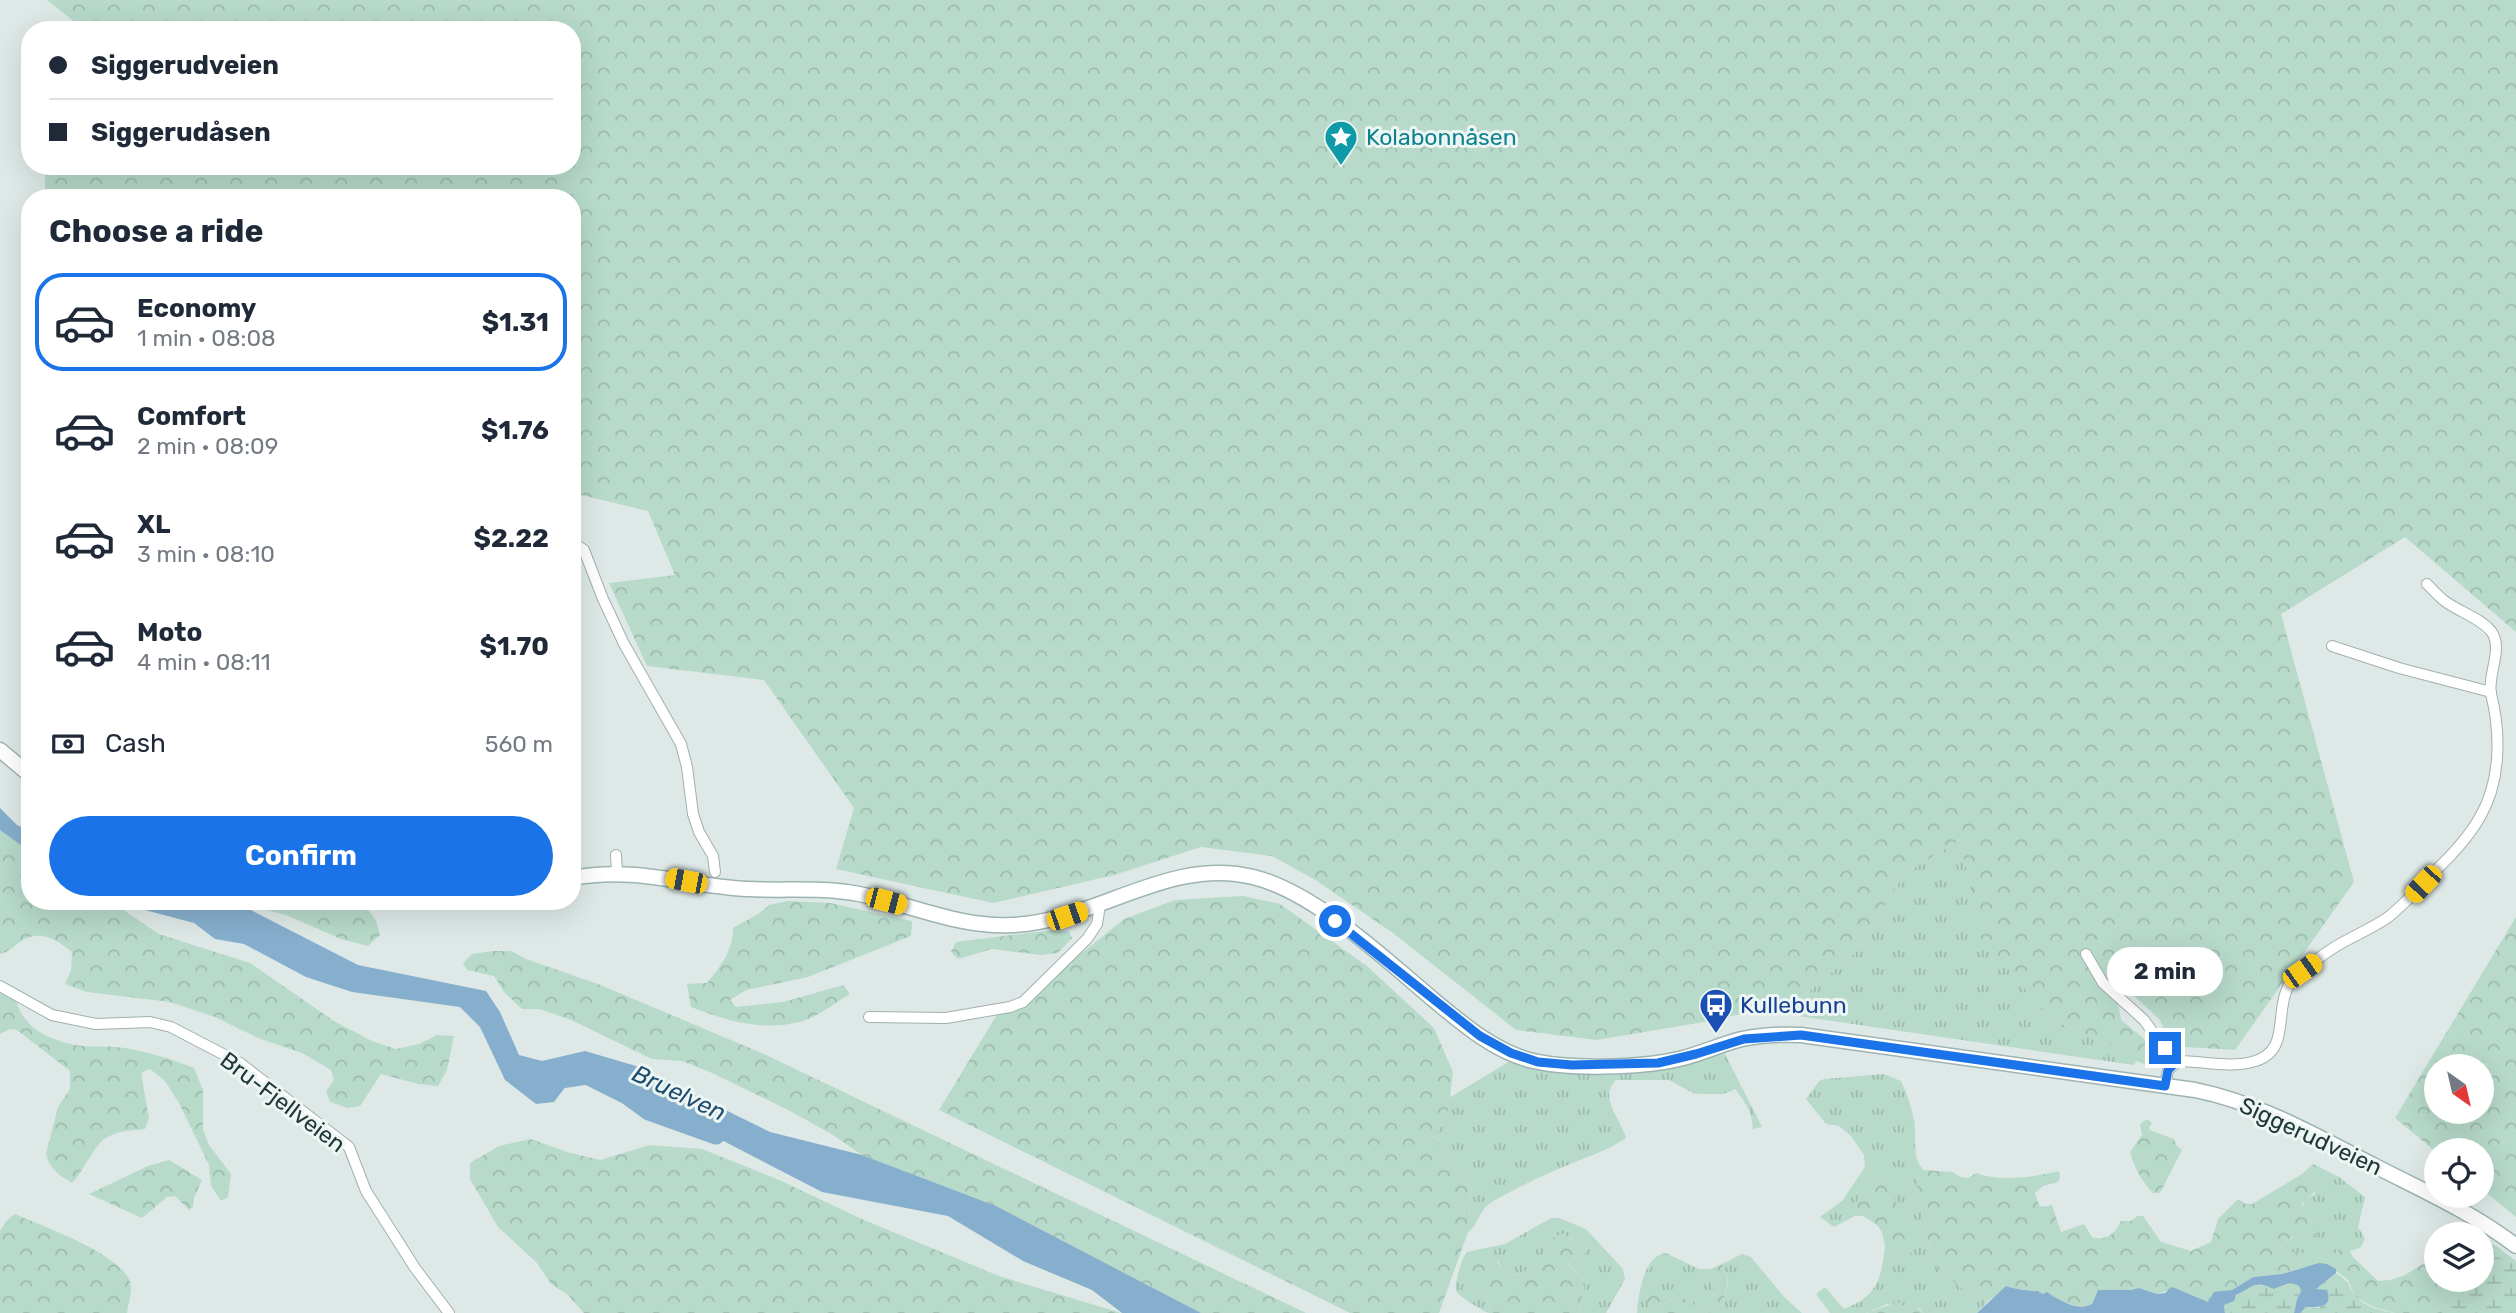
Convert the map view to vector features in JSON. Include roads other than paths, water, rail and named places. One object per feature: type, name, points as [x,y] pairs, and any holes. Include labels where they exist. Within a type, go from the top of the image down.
[{"type":"main road","points":[[0,750],[21,768]]},
{"type":"main road","name":"Siggerudveien","points":[[581,877],[617,873],[749,889],[836,890],[988,925],[1041,922],[1067,916],[1171,879],[1197,873],[1238,873],[1271,882],[1302,897],[1480,1036],[1511,1053],[1538,1062],[1572,1065],[1658,1063],[1744,1039],[1801,1035],[2218,1095],[2272,1115],[2469,1215],[2516,1246]]},
{"type":"street","points":[[581,548],[624,644],[681,744],[696,823],[713,856],[715,872]]},
{"type":"street","points":[[2165,1086],[2168,1070],[2175,1063],[2182,1061],[2241,1064],[2267,1056],[2277,1041],[2283,996],[2290,981],[2338,945],[2386,918],[2409,900],[2454,854],[2482,815],[2491,789],[2498,752],[2495,708],[2491,692],[2495,640],[2491,632],[2445,601],[2427,584]]},
{"type":"street","points":[[2332,646],[2399,668],[2491,692]]},
{"type":"street","points":[[616,855],[617,873]]},
{"type":"street","points":[[869,1017],[946,1018],[1010,1007],[1023,1002],[1087,939],[1097,924],[1100,905]]},
{"type":"street","points":[[2086,954],[2103,983],[2144,1020],[2175,1063]]},
{"type":"street","name":"Bru-Fjellveien","points":[[0,986],[52,1015],[96,1024],[149,1022],[171,1027],[240,1063],[349,1147],[366,1191],[415,1268],[449,1313]]},
{"type":"water","points":[[0,808],[21,827],[21,845],[0,830]]},
{"type":"water","points":[[145,910],[251,910],[358,965],[486,991],[500,1012],[519,1055],[542,1061],[585,1051],[636,1066],[770,1132],[862,1155],[996,1206],[1201,1313],[1122,1313],[1092,1290],[1023,1261],[948,1216],[822,1192],[629,1092],[576,1073],[554,1102],[536,1104],[505,1080],[480,1027],[460,1007],[352,992],[306,977],[244,944],[215,939],[194,923]]},
{"type":"water","points":[[2319,1263],[2336,1269],[2336,1273],[2316,1289],[2327,1290],[2328,1300],[2324,1305],[2306,1307],[2300,1313],[2294,1313],[2302,1290],[2298,1285],[2289,1283],[2274,1289],[2262,1285],[2250,1287],[2236,1295],[2234,1301],[2224,1305],[2225,1313],[1977,1313],[2006,1286],[2042,1294],[2047,1292],[2068,1304],[2080,1307],[2092,1304],[2098,1290],[2139,1288],[2157,1294],[2165,1293],[2171,1287],[2208,1302],[2214,1292],[2232,1290],[2253,1277],[2282,1274]]},
{"type":"waterway","name":"Bruelven","points":[[547,1081],[587,1075],[627,1095],[649,1111],[716,1135]]},
{"type":"place","name":"Kolabonnåsen","points":[[1341,167]]},
{"type":"place","name":"Kullebunn","points":[[1716,1035]]}]
